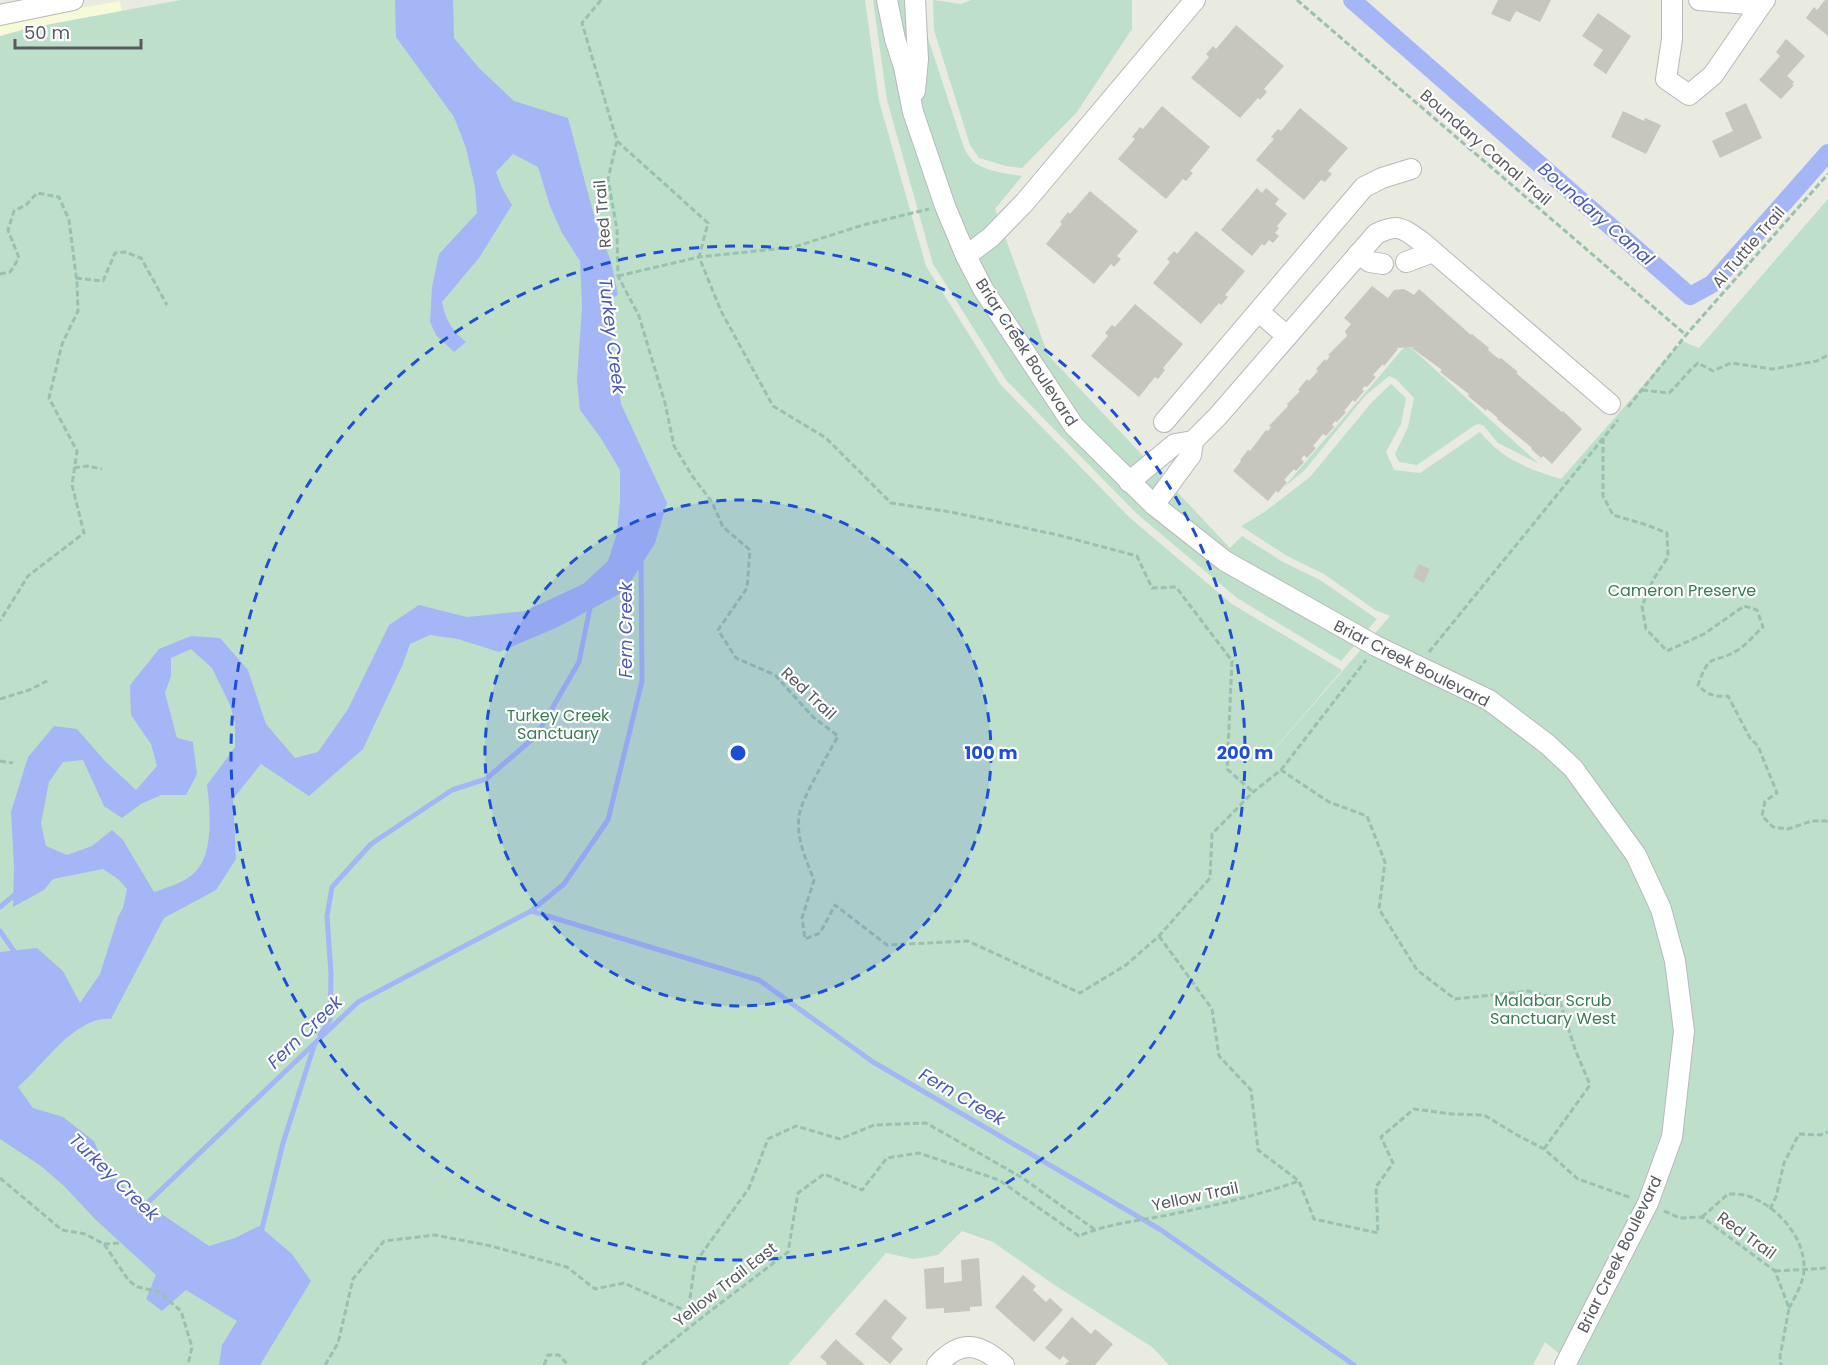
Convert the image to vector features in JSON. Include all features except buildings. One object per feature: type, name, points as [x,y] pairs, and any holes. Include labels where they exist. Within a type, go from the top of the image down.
[{"type":"street","points":[[0,15],[73,0]]},
{"type":"street","name":"Briar Creek Boulevard","points":[[887,0],[914,112],[945,206],[966,256],[983,289],[1074,426],[1154,505],[1225,561],[1376,646],[1489,700],[1547,744],[1573,768],[1636,855],[1661,909],[1675,961],[1684,1031],[1672,1137],[1648,1203],[1565,1365]]},
{"type":"street","name":"Briar Creek Boulevard","points":[[914,112],[918,59],[915,0]]},
{"type":"street","points":[[1672,0],[1672,39],[1666,79],[1689,95],[1713,75],[1763,2]]},
{"type":"street","points":[[1699,0],[1763,2]]},
{"type":"street","points":[[966,256],[991,237],[1024,202],[1186,4]]},
{"type":"street","points":[[1164,422],[1364,187],[1382,178],[1412,169]]},
{"type":"street","points":[[1129,482],[1175,444],[1193,441],[1218,416],[1376,234],[1391,227],[1404,229],[1433,252],[1610,404]]},
{"type":"street","points":[[1406,262],[1433,252]]},
{"type":"street","points":[[1358,254],[1370,261],[1383,264]]},
{"type":"street","points":[[1259,312],[1287,336]]},
{"type":"street","points":[[1154,505],[1191,456],[1193,441]]},
{"type":"street","points":[[937,1365],[952,1351],[965,1346],[978,1347],[1004,1365]]},
{"type":"path","name":"Red Trail","points":[[601,0],[582,24],[617,141],[608,179],[617,230],[618,276],[639,316],[665,403],[674,446],[712,502],[723,527],[750,550],[747,588],[718,630],[736,658],[775,675],[813,717],[838,736],[799,816],[802,851],[814,880],[802,918],[805,939],[820,933],[835,905],[886,945],[968,941],[1080,993],[1126,964],[1159,936],[1210,879],[1212,834],[1253,792],[1281,770],[1376,646]]},
{"type":"path","name":"Boundary Canal Trail","points":[[1298,0],[1686,336]]},
{"type":"path","points":[[617,141],[708,223],[699,257],[721,311],[773,406],[826,438],[891,503],[951,512],[1137,556],[1152,588],[1176,587],[1232,661],[1227,769],[1253,792]]},
{"type":"path","name":"Al Tuttle Trail","points":[[1418,666],[1686,336],[1828,174]]},
{"type":"path","points":[[0,274],[10,272],[19,258],[8,230],[14,212],[26,205],[37,193],[59,197],[69,220],[77,283],[78,312],[62,344],[49,398],[76,451],[72,485],[84,533],[28,576],[0,621]]},
{"type":"path","points":[[618,276],[699,257],[794,247],[863,225],[945,206]]},
{"type":"path","points":[[76,278],[103,281],[115,253],[125,252],[141,258],[167,305]]},
{"type":"path","points":[[1642,390],[1669,393],[1698,363],[1713,371],[1731,363],[1773,369],[1816,361],[1828,355]]},
{"type":"path","points":[[1603,438],[1603,495],[1613,515],[1667,533],[1668,556],[1653,580],[1642,606],[1646,628],[1667,651],[1704,634],[1744,606],[1757,610],[1763,627],[1738,650],[1712,659],[1705,666],[1698,685],[1707,694],[1717,697],[1728,696],[1750,738],[1758,746],[1777,793],[1765,801],[1762,816],[1773,827],[1788,829],[1812,821],[1828,821]]},
{"type":"path","points":[[73,468],[87,466],[102,469]]},
{"type":"path","points":[[0,699],[29,690],[47,681]]},
{"type":"path","points":[[0,761],[13,764]]},
{"type":"path","points":[[1281,770],[1329,802],[1367,816],[1385,861],[1379,909],[1417,970],[1455,999],[1528,991],[1559,999],[1575,1049],[1590,1085],[1544,1149]]},
{"type":"path","points":[[1159,936],[1212,1009],[1219,1056],[1251,1090],[1258,1150],[1299,1181]]},
{"type":"path","name":"Red Trail","points":[[1299,1181],[1314,1219],[1378,1233],[1376,1186],[1393,1163],[1381,1137],[1414,1109],[1484,1115],[1517,1136],[1544,1149],[1578,1179],[1648,1203],[1680,1218],[1701,1217],[1775,1270],[1789,1308]]},
{"type":"path","points":[[325,1365],[338,1343],[353,1279],[384,1241],[435,1235],[491,1246],[567,1267],[595,1289],[624,1283],[688,1312],[695,1263],[749,1188],[768,1139],[796,1126],[840,1138],[874,1125],[926,1124],[1021,1177],[1094,1229]]},
{"type":"path","points":[[1770,1209],[1776,1197],[1784,1163],[1799,1134],[1820,1135],[1828,1132]]},
{"type":"path","name":"Yellow Trail East","points":[[642,1365],[788,1252],[798,1193],[824,1174],[862,1191],[887,1158],[920,1153],[999,1180],[1078,1236],[1094,1229]]},
{"type":"path","points":[[0,1178],[62,1230],[85,1234],[104,1244],[129,1281],[138,1287],[159,1292],[181,1311],[192,1347],[188,1365]]},
{"type":"path","name":"Yellow Trail","points":[[1094,1229],[1262,1194],[1299,1181]]},
{"type":"path","points":[[1701,1217],[1728,1194],[1750,1196],[1785,1219],[1799,1242],[1804,1269],[1796,1295],[1789,1308],[1780,1357],[1781,1365]]},
{"type":"path","points":[[104,1244],[122,1243]]},
{"type":"path","name":"Red Trail","points":[[1775,1270],[1828,1268]]},
{"type":"path","points":[[544,1365],[548,1355],[559,1355],[568,1365]]},
{"type":"shaded area","points":[[120,1],[123,21],[0,82],[0,25],[34,16]]},
{"type":"green space","name":"Turkey Creek Sanctuary","points":[[181,0],[865,0],[879,101],[926,266],[1000,384],[1130,518],[1232,604],[1342,670],[1235,795],[1390,616],[1375,610],[1324,574],[1287,556],[1241,526],[1263,513],[1310,477],[1372,402],[1391,384],[1406,398],[1401,424],[1386,452],[1394,470],[1420,473],[1480,432],[1497,449],[1516,462],[1561,479],[1682,341],[1699,348],[1828,199],[1828,1365],[1573,1365],[1545,1342],[1533,1365],[1169,1365],[1152,1347],[1056,1286],[993,1242],[962,1231],[938,1255],[914,1259],[886,1253],[788,1365],[0,1365],[0,36],[29,28]]},
{"type":"green space","points":[[873,0],[926,0],[926,32],[965,150],[976,164],[982,167],[1022,176],[995,209],[1048,355],[1230,548],[1242,536],[1283,562],[1320,580],[1377,619],[1341,661],[1237,598],[1136,513],[1006,380],[933,264],[887,100]]},
{"type":"green space","points":[[933,0],[961,4],[971,0],[1132,0],[1132,29],[1077,112],[1022,168],[1006,166],[979,158],[970,145],[934,30]]},
{"type":"green space","points":[[1407,344],[1539,464],[1498,443],[1484,426],[1479,424],[1417,465],[1399,462],[1395,454],[1408,427],[1414,398],[1396,379],[1389,376],[1365,396],[1304,471],[1284,487]]},
{"type":"water","points":[[395,0],[453,0],[454,38],[479,68],[514,101],[568,118],[596,223],[611,261],[618,295],[606,300],[621,404],[667,503],[655,543],[625,591],[558,627],[499,652],[458,639],[430,635],[410,644],[363,749],[309,796],[261,764],[233,799],[236,859],[216,890],[164,918],[111,1019],[98,1020],[73,1033],[18,1087],[33,1108],[63,1117],[94,1141],[106,1171],[135,1196],[209,1246],[235,1238],[259,1226],[292,1254],[311,1281],[260,1365],[219,1365],[222,1345],[237,1321],[186,1290],[162,1311],[146,1299],[156,1275],[96,1220],[64,1186],[41,1166],[0,1139],[0,952],[37,948],[63,971],[80,1003],[100,974],[123,908],[127,889],[118,879],[103,869],[53,879],[44,890],[13,907],[14,866],[11,812],[28,757],[54,726],[77,729],[105,761],[136,790],[157,766],[151,744],[131,715],[130,685],[159,649],[191,636],[220,638],[248,670],[266,724],[295,758],[318,752],[348,709],[389,625],[419,605],[467,617],[525,611],[583,584],[608,561],[617,533],[620,470],[580,410],[577,381],[582,306],[580,261],[562,233],[550,206],[538,167],[513,154],[496,172],[512,205],[479,258],[442,302],[450,325],[466,342],[454,352],[436,335],[430,322],[432,287],[439,254],[477,213],[475,187],[466,148],[454,117],[396,37]],"holes":[[[191,649],[212,668],[230,705],[235,723],[235,747],[207,785],[210,818],[208,842],[202,863],[196,871],[182,882],[154,892],[123,840],[112,830],[92,846],[67,855],[46,846],[41,824],[49,782],[63,762],[83,760],[104,806],[122,818],[141,804],[161,795],[186,795],[197,774],[193,742],[177,738],[165,693],[171,676],[171,658]]]},
{"type":"waterway","name":"Boundary Canal","points":[[1352,0],[1690,296],[1712,284],[1828,153]]},
{"type":"waterway","name":"Fern Creek","points":[[531,911],[564,884],[608,820],[642,681],[641,559]]},
{"type":"waterway","points":[[320,1035],[330,1020],[331,974],[327,916],[332,887],[371,844],[452,790],[486,779],[536,736],[579,662],[591,603]]},
{"type":"waterway","name":"Turkey Creek","points":[[0,907],[17,893]]},
{"type":"waterway","name":"Fern Creek","points":[[142,1208],[358,1002],[531,911],[759,980],[873,1062],[1161,1230],[1354,1365]]},
{"type":"waterway","name":"Turkey Creek","points":[[0,931],[18,957]]},
{"type":"waterway","points":[[261,1233],[283,1143],[315,1043]]},
{"type":"park label","name":"Cameron Preserve","points":[[1682,590]]},
{"type":"park label","name":"Malabar Scrub Sanctuary West","points":[[1553,1009]]}]
